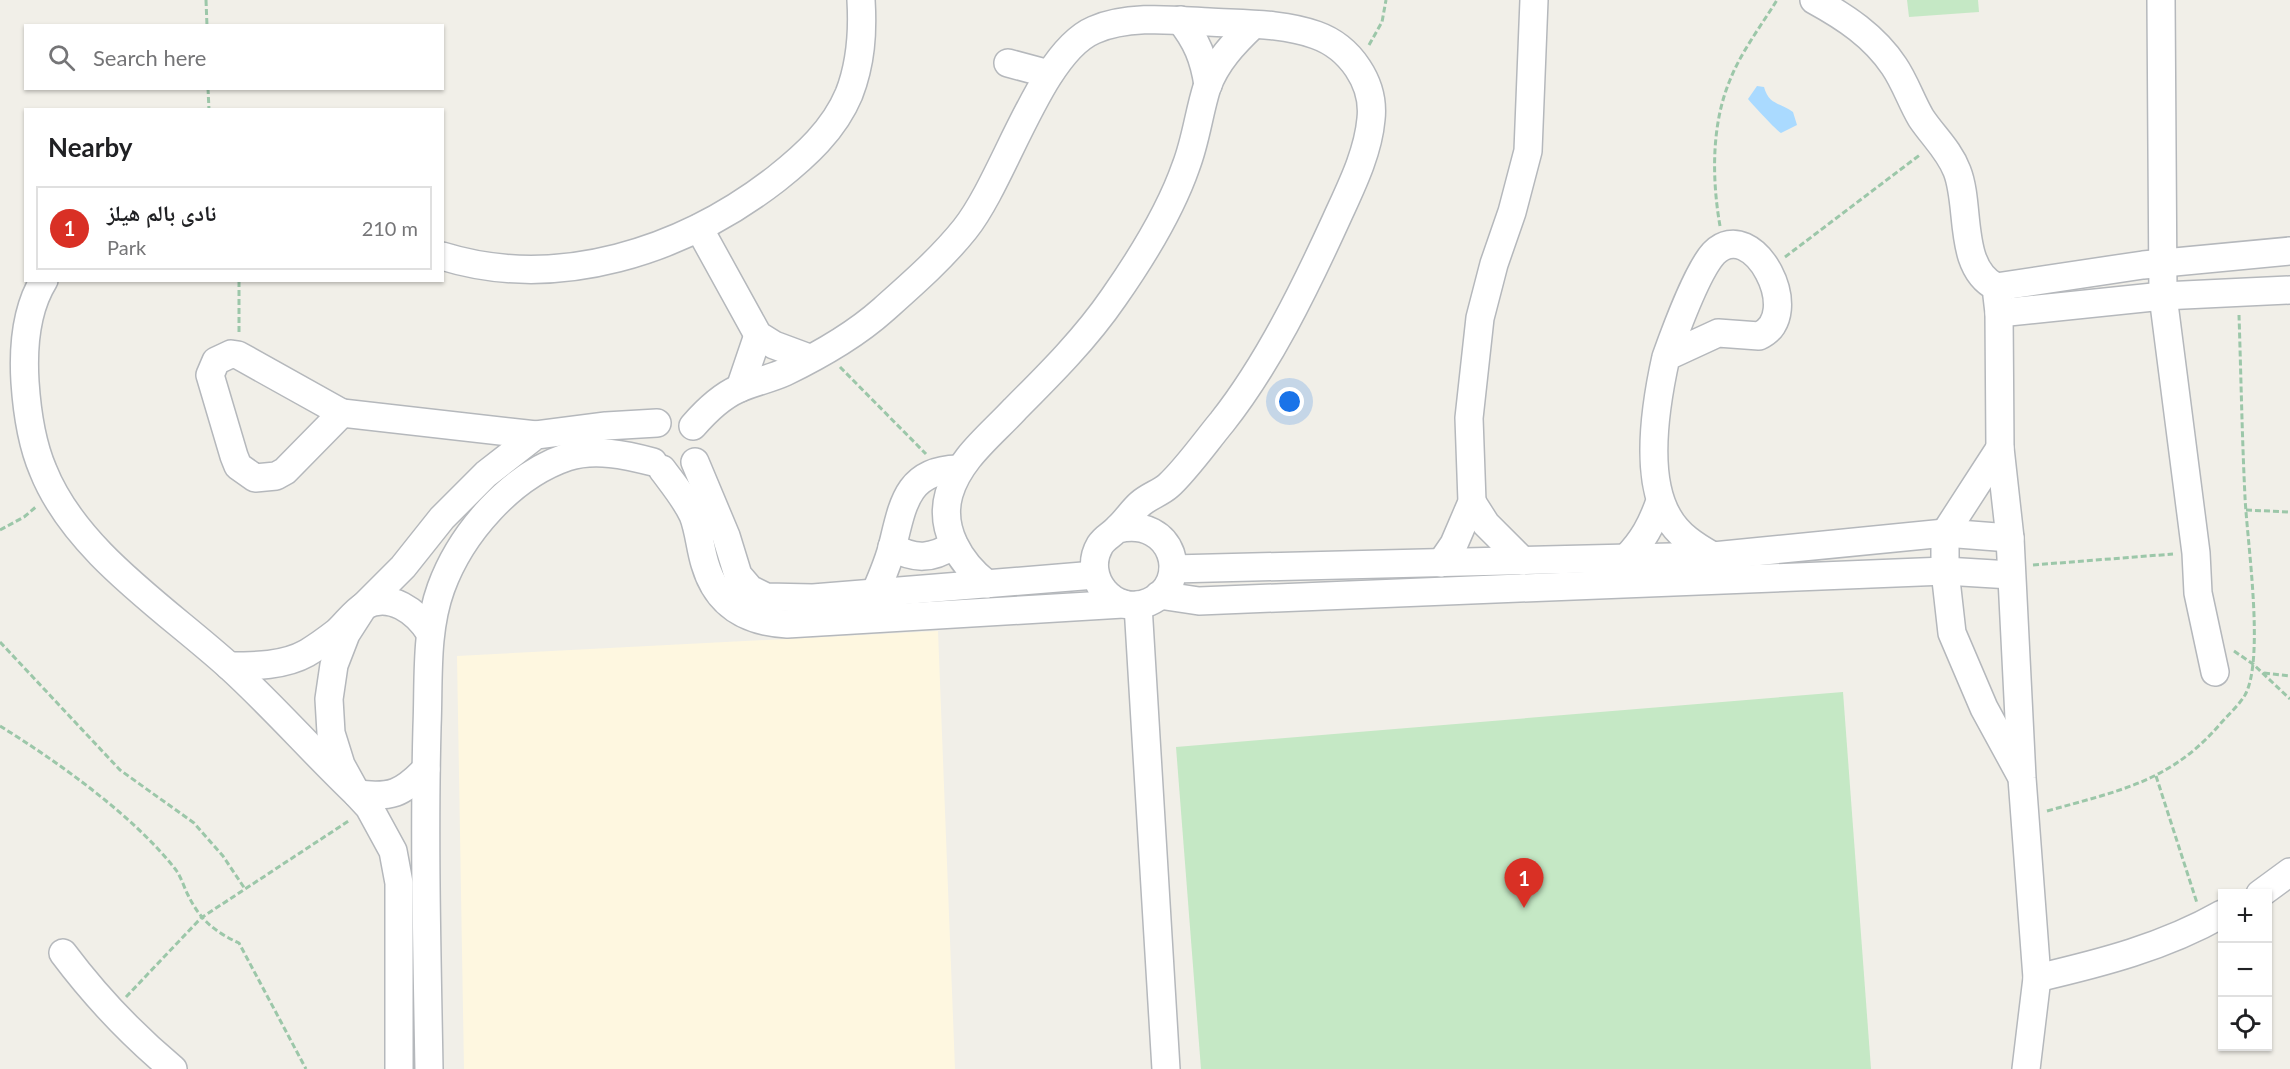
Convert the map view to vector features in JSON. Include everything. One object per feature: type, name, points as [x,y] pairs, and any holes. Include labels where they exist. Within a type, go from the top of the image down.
[{"type":"street","points":[[444,256],[495,267],[532,270],[607,261],[699,228],[744,202],[807,154],[832,124],[848,96],[858,64],[863,32],[861,0]]},
{"type":"street","points":[[1441,563],[1464,524],[1472,502],[1469,418],[1480,318],[1528,151],[1534,0]]},
{"type":"street","points":[[1814,0],[1850,20],[1875,41],[1895,67],[1907,95],[1939,140],[1956,170],[1965,198],[1969,246],[1975,264],[1997,300],[2001,448],[2010,538],[2022,732],[2022,778],[2037,978],[2026,1069]]},
{"type":"street","points":[[2161,0],[2163,296],[2196,553],[2199,603],[2215,672]]},
{"type":"street","points":[[1180,20],[1196,39],[1205,64],[1208,85]]},
{"type":"street","points":[[693,426],[707,411],[740,388],[764,381],[816,354],[874,317],[922,274],[967,227],[998,174],[1049,74],[1060,56],[1075,41],[1093,30],[1112,24],[1180,20],[1253,25],[1316,34],[1339,46],[1352,60],[1368,90],[1372,116],[1352,186],[1309,279],[1257,370],[1224,420],[1167,486],[1139,504],[1098,548],[1094,561],[1095,575],[1101,588],[1110,598],[1140,601],[1169,584],[1173,569],[1172,555],[1156,532],[1143,527],[1118,529]]},
{"type":"street","points":[[875,592],[892,547],[906,497],[915,485],[927,475],[950,469],[1066,357],[1113,298],[1154,234],[1186,166],[1208,85],[1221,60],[1253,25]]},
{"type":"street","points":[[1008,63],[1049,74]]},
{"type":"street","points":[[699,228],[758,334],[774,345],[816,354]]},
{"type":"street","points":[[1626,558],[1642,542],[1653,523],[1660,501],[1655,454],[1656,404],[1666,357],[1689,299],[1714,254],[1733,244],[1744,245],[1753,251],[1768,271],[1777,303],[1773,326],[1759,336],[1718,333],[1666,357]]},
{"type":"street","points":[[1997,300],[2163,263],[2290,251]]},
{"type":"street","points":[[43,282],[28,323],[24,364],[28,417],[43,471],[54,491],[101,555],[229,666],[363,801]]},
{"type":"street","points":[[1997,300],[2290,290]]},
{"type":"street","points":[[1689,299],[1718,333]]},
{"type":"street","points":[[740,388],[758,334]]},
{"type":"street","points":[[342,413],[276,476],[255,478],[246,473],[234,456],[210,375],[216,361],[231,354],[238,355],[342,413],[536,435],[606,426],[657,423],[664,419],[680,418],[693,426],[700,440],[699,455],[695,462],[679,471],[624,454],[594,453],[567,457],[526,479],[490,509],[462,546],[441,587],[430,633],[426,770],[429,1069]]},
{"type":"street","points":[[657,423],[646,443],[657,466],[679,491],[693,515],[705,564],[712,582],[724,599],[742,614],[764,623],[787,624],[1140,601],[1199,601],[1945,571],[2011,571]]},
{"type":"street","points":[[229,666],[268,666],[305,654],[337,632],[403,567],[449,510],[486,474],[536,435]]},
{"type":"street","points":[[2001,448],[1945,533],[1945,571],[1952,633],[1984,708],[2022,778]]},
{"type":"street","points":[[695,462],[726,536],[738,575],[750,589],[766,597],[784,599],[1095,575]]},
{"type":"street","points":[[950,469],[947,525],[954,545],[970,571],[987,584]]},
{"type":"street","points":[[1165,542],[1167,486]]},
{"type":"street","points":[[1660,501],[1681,534],[1713,556]]},
{"type":"street","points":[[1472,502],[1497,537],[1523,561]]},
{"type":"street","points":[[1173,569],[1713,556],[1945,533],[2010,538]]},
{"type":"street","points":[[892,547],[907,555],[923,558],[940,554],[954,545]]},
{"type":"street","points":[[1140,601],[1166,1069]]},
{"type":"street","points":[[399,1069],[399,883],[393,851],[341,765],[331,732],[329,699],[334,665],[346,634],[364,606],[380,602],[403,606],[422,619],[430,633]]},
{"type":"street","points":[[363,801],[383,797],[407,788],[426,770]]},
{"type":"street","points":[[2267,889],[2290,872]]},
{"type":"street","points":[[2037,978],[2119,959],[2213,920]]},
{"type":"street","points":[[63,953],[132,1035],[173,1069]]},
{"type":"path","points":[[206,0],[207,24]]},
{"type":"path","points":[[1352,60],[1370,44],[1382,22],[1386,0]]},
{"type":"path","points":[[1724,247],[1714,191],[1716,135],[1729,81],[1776,0]]},
{"type":"path","points":[[208,90],[209,108]]},
{"type":"path","points":[[1768,271],[1939,140]]},
{"type":"path","points":[[238,355],[239,282]]},
{"type":"path","points":[[816,354],[950,469]]},
{"type":"path","points":[[0,530],[24,518],[54,491]]},
{"type":"path","points":[[2246,510],[2290,512]]},
{"type":"path","points":[[2011,571],[2196,553]]},
{"type":"path","points":[[0,642],[120,770],[194,823],[223,856],[245,889]]},
{"type":"path","points":[[2253,664],[2290,699]]},
{"type":"path","points":[[2262,673],[2290,676]]},
{"type":"path","points":[[0,726],[83,783],[132,825],[177,871],[201,918],[218,933],[239,943],[306,1069]]},
{"type":"path","points":[[2156,776],[2213,920]]},
{"type":"path","points":[[111,1012],[201,918],[245,889],[363,801]]},
{"type":"shaded area","points":[[938,631],[955,1069],[464,1069],[457,656]]},
{"type":"green space","points":[[1907,0],[1978,0],[1979,12],[1909,17]]},
{"type":"green space","points":[[1843,692],[1871,1069],[1201,1069],[1176,747]]},
{"type":"water","points":[[1757,86],[1764,87],[1772,100],[1793,112],[1797,125],[1781,133],[1775,128],[1748,99]]},
{"type":"place","name":"نادى بالم هيلز","points":[[1524,908]]}]
